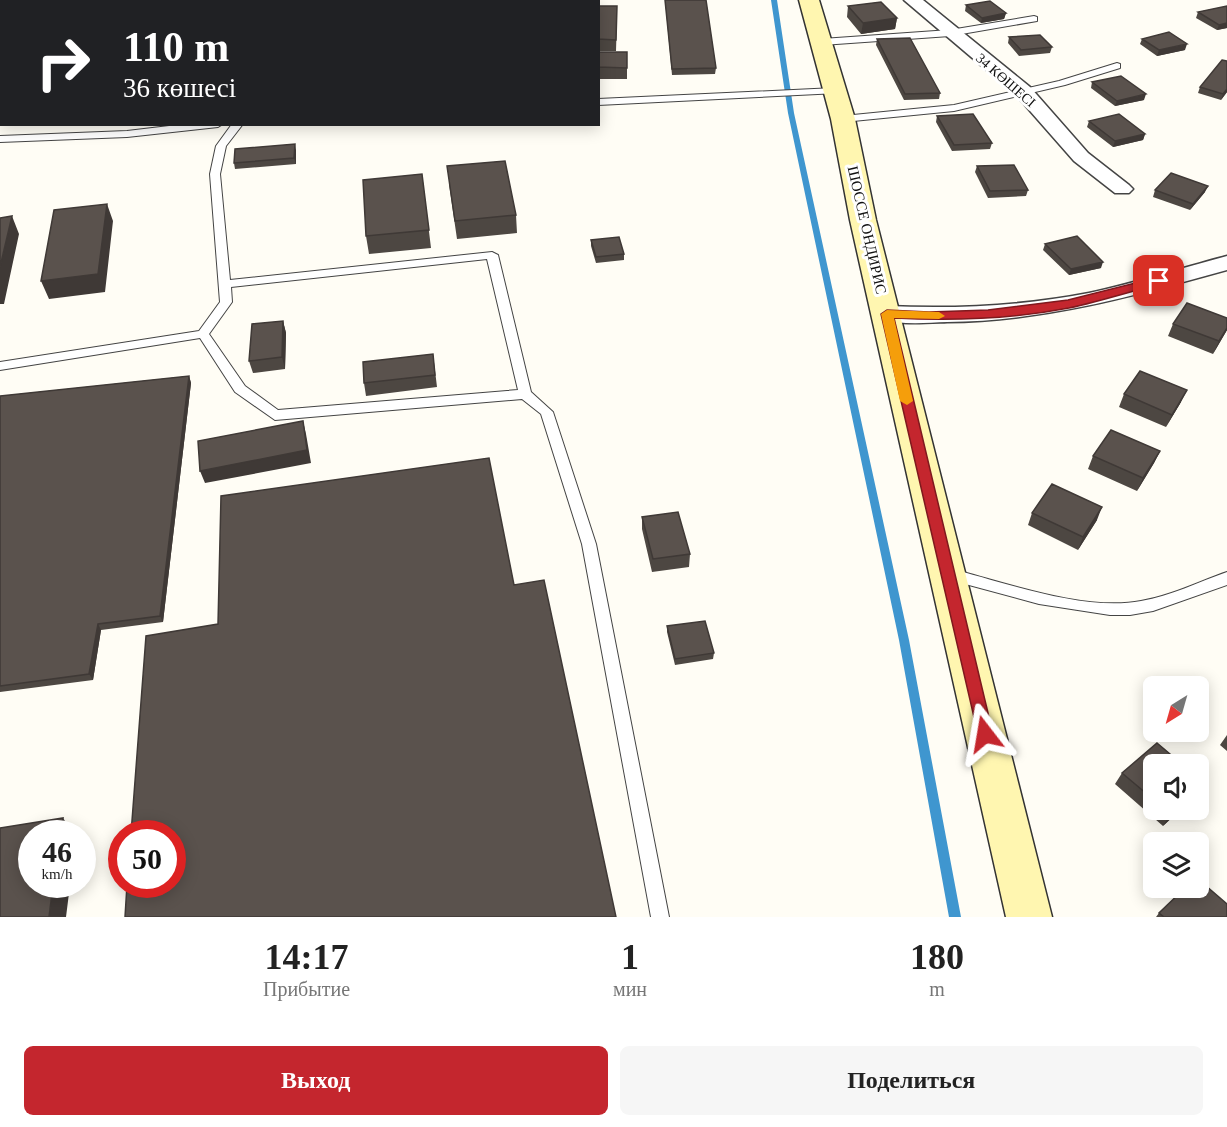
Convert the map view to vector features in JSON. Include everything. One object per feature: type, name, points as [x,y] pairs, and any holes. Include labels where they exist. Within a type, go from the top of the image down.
[{"type":"main road","name":"ШОССЕ ОНДИРИС","points":[[809,0],[839,105],[863,220],[1029,917]]},
{"type":"street","name":"34 КӨШЕСІ","points":[[913,0],[950,33],[1023,91],[1082,157],[1122,189]]},
{"type":"street","points":[[887,314],[929,316],[988,314],[1068,304],[1227,263]]},
{"type":"lane","points":[[822,42],[950,33],[1034,19]]},
{"type":"lane","points":[[600,102],[954,108],[1062,83],[1117,66]]},
{"type":"lane","points":[[0,139],[127,134],[200,126]]},
{"type":"lane","points":[[0,366],[202,334],[226,302],[215,174],[221,146],[236,126]]},
{"type":"lane","points":[[225,284],[492,255],[525,394],[547,412],[589,544],[660,917]]},
{"type":"lane","points":[[202,334],[240,389],[275,416],[525,394]]},
{"type":"lane","points":[[946,573],[1087,606],[1131,609],[1203,590],[1227,578]]},
{"type":"building","points":[[665,0],[706,0],[716,68],[672,69]]},
{"type":"building","points":[[990,1],[1006,13],[982,18],[966,5]]},
{"type":"building","points":[[881,2],[897,18],[863,23],[848,6]]},
{"type":"building","points":[[600,6],[617,6],[616,40],[600,39]]},
{"type":"building","points":[[1227,6],[1227,23],[1219,25],[1198,12]]},
{"type":"building","points":[[1169,32],[1187,44],[1159,50],[1142,39]]},
{"type":"building","points":[[1040,35],[1052,47],[1021,50],[1009,37]]},
{"type":"building","points":[[910,38],[940,93],[905,94],[877,39]]},
{"type":"building","points":[[600,52],[627,52],[627,68],[600,67]]},
{"type":"building","points":[[1222,60],[1227,61],[1227,89],[1223,94],[1200,87]]},
{"type":"building","points":[[1121,76],[1146,94],[1117,101],[1092,82]]},
{"type":"building","points":[[973,114],[992,143],[954,145],[937,116]]},
{"type":"building","points":[[1119,114],[1145,134],[1115,141],[1089,121]]},
{"type":"building","points":[[295,144],[294,158],[234,163],[235,149]]},
{"type":"building","points":[[505,161],[516,215],[455,221],[447,166]]},
{"type":"building","points":[[1014,165],[1028,190],[990,191],[977,166]]},
{"type":"building","points":[[1171,173],[1208,186],[1193,204],[1155,190]]},
{"type":"building","points":[[422,174],[429,230],[366,236],[363,180]]},
{"type":"building","points":[[107,204],[98,274],[41,281],[54,210]]},
{"type":"building","points":[[12,216],[0,267],[0,218]]},
{"type":"building","points":[[1077,236],[1103,262],[1071,269],[1045,244]]},
{"type":"building","points":[[619,237],[624,254],[596,257],[591,240]]},
{"type":"building","points":[[1187,303],[1227,318],[1227,328],[1219,341],[1173,324]]},
{"type":"building","points":[[283,321],[282,357],[249,361],[252,324]]},
{"type":"building","points":[[433,354],[435,375],[364,383],[363,362]]},
{"type":"building","points":[[1140,371],[1187,390],[1172,415],[1124,394]]},
{"type":"building","points":[[189,376],[160,616],[98,624],[89,674],[0,686],[0,396]]},
{"type":"building","points":[[303,421],[307,450],[200,471],[198,441]]},
{"type":"building","points":[[1111,430],[1160,451],[1143,478],[1093,456]]},
{"type":"building","points":[[489,458],[514,585],[544,580],[616,917],[125,917],[126,898],[186,898],[186,820],[132,820],[146,636],[218,624],[221,496]]},
{"type":"building","points":[[1052,484],[1102,507],[1083,537],[1032,513]]},
{"type":"building","points":[[678,512],[690,554],[653,559],[642,517]]},
{"type":"building","points":[[705,621],[714,653],[675,659],[667,626]]},
{"type":"building","points":[[1157,743],[1170,754],[1144,754]]},
{"type":"building","points":[[1143,755],[1143,791],[1122,773]]},
{"type":"building","points":[[18,825],[18,898],[51,898],[49,917],[0,917],[0,828]]},
{"type":"building","points":[[1209,888],[1227,904],[1227,917],[1164,917],[1159,913],[1175,898],[1209,898]]},
{"type":"waterway","points":[[774,0],[791,113],[904,640],[955,917]]},
{"type":"slow traffic","points":[[907,401],[887,314],[939,316]]},
{"type":"route","points":[[985,734],[887,314],[929,316],[988,314],[1068,304],[1159,281]]}]
